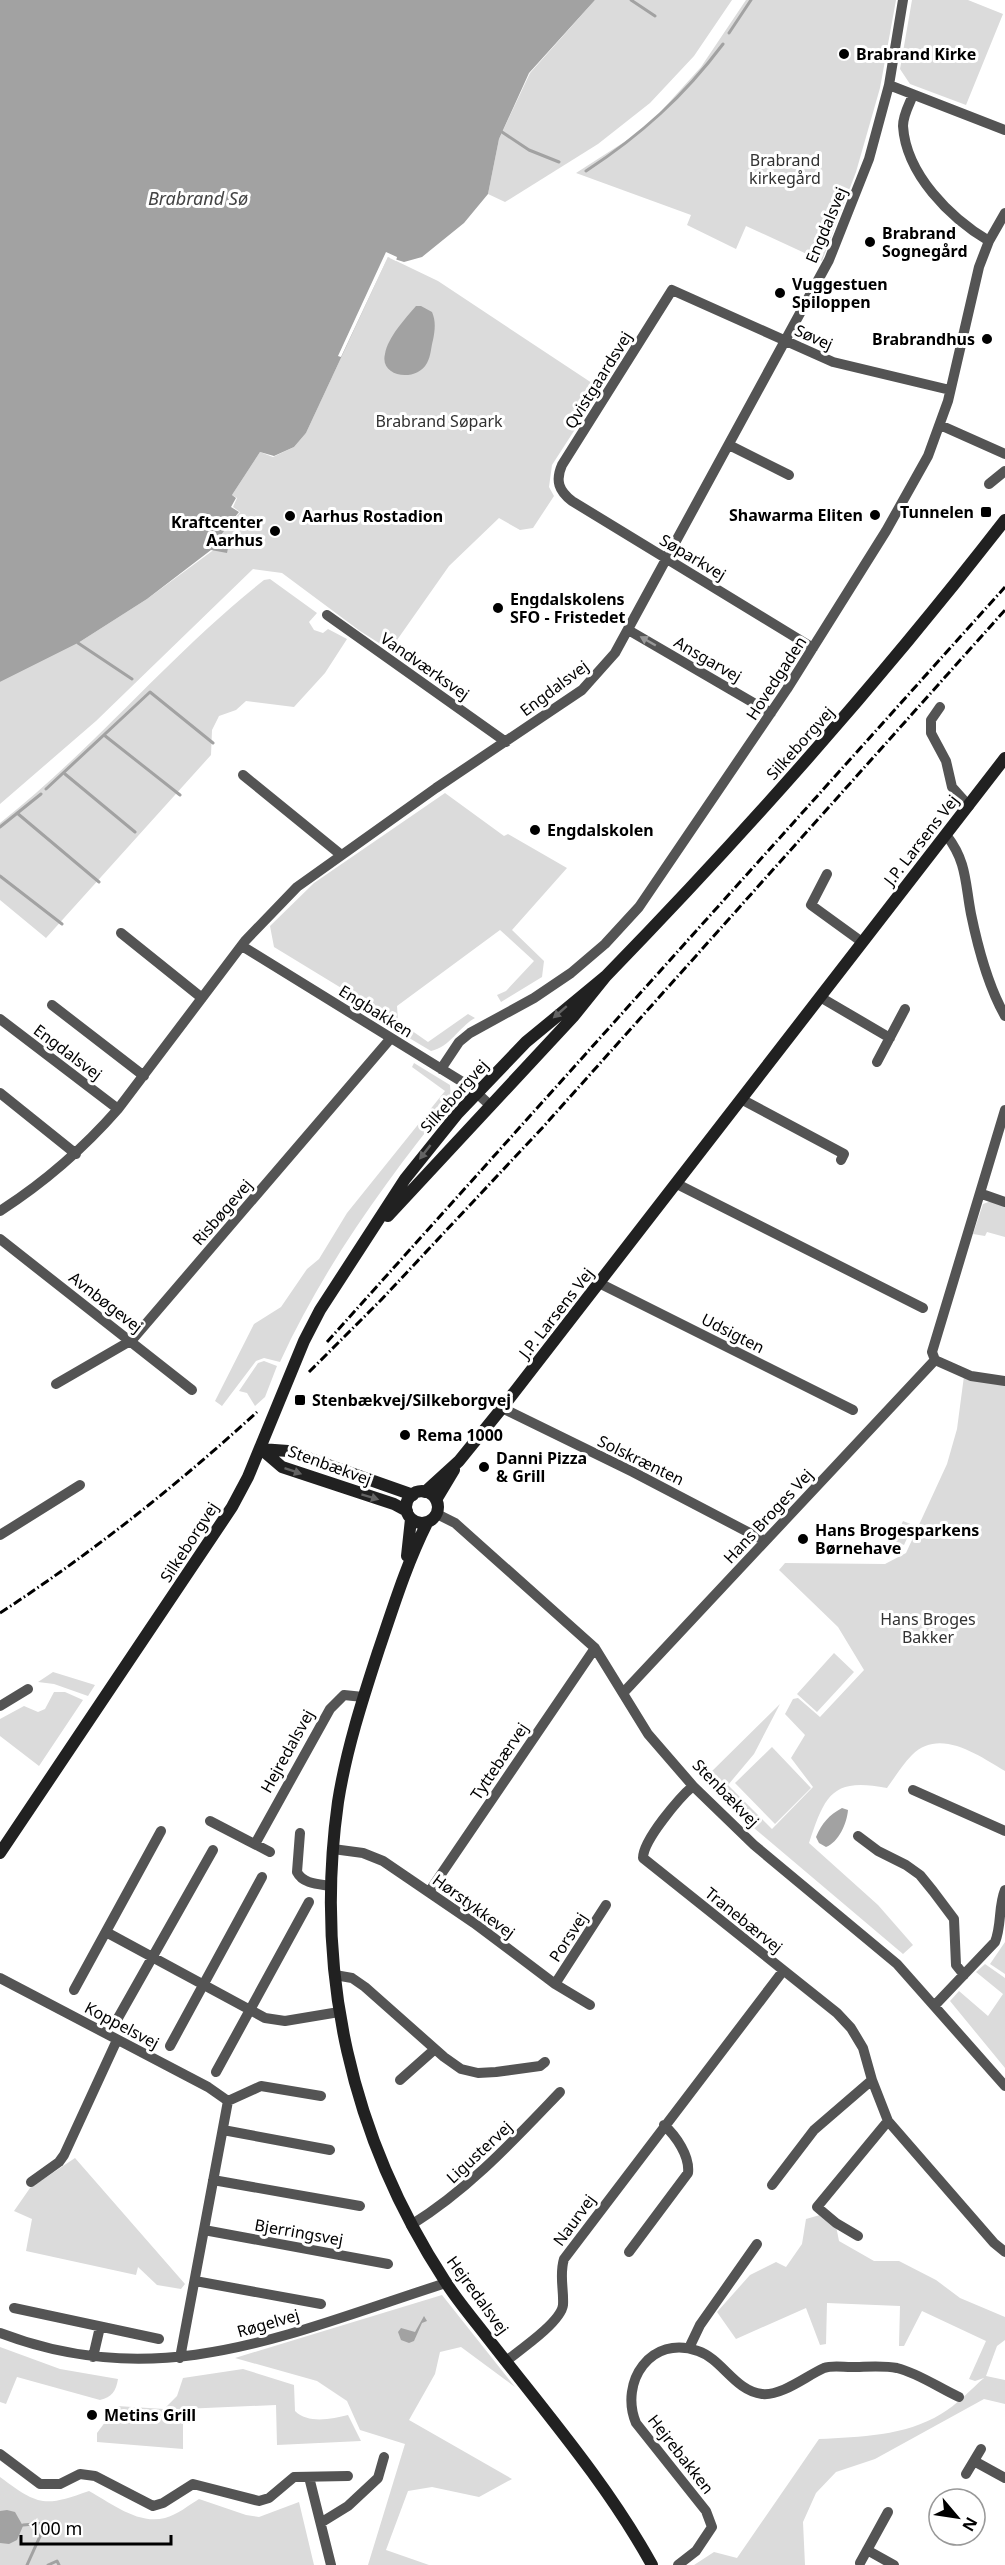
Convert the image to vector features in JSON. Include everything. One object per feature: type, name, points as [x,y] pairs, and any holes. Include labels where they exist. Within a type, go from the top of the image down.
[{"type":"street","name":"Engdalsvej","points":[[0,1211],[37,1186],[76,1154],[118,1109],[242,946],[297,886],[340,854],[582,690],[601,672],[630,631],[667,558],[829,260],[851,210],[869,159],[889,85],[903,0]]},
{"type":"street","points":[[889,85],[1004,127]]},
{"type":"street","points":[[914,95],[906,112],[903,126],[918,170],[950,214],[989,241]]},
{"type":"street","name":"Hovedgaden","points":[[441,1069],[459,1042],[470,1033],[534,998],[571,973],[589,959],[625,922],[661,876],[771,713],[913,486],[940,425],[951,390],[974,289],[989,241],[1005,213]]},
{"type":"street","name":"Søvej","points":[[672,290],[833,362],[951,390]]},
{"type":"street","name":"Qvistgaardsvej","points":[[560,489],[558,482],[562,465],[672,290]]},
{"type":"street","points":[[940,425],[1005,454]]},
{"type":"street","points":[[729,445],[789,475]]},
{"type":"street","points":[[989,483],[1005,471]]},
{"type":"street","name":"Søparkvej","points":[[560,489],[572,501],[813,648]]},
{"type":"street","name":"Silkeborgvej","points":[[373,1232],[573,1017],[606,976],[824,742],[927,621],[1005,520]]},
{"type":"street","name":"Vandværksvej","points":[[327,615],[506,742]]},
{"type":"street","name":"Ansgarvej","points":[[630,631],[771,713]]},
{"type":"street","points":[[940,707],[931,720],[931,733],[946,761],[952,787],[969,806]]},
{"type":"street","name":"J.P. Larsens Vej","points":[[436,1500],[459,1461],[677,1184],[1005,758]]},
{"type":"street","points":[[243,775],[340,854]]},
{"type":"street","points":[[947,836],[963,863],[979,946],[993,991],[1005,1016]]},
{"type":"street","points":[[827,874],[811,905],[862,942]]},
{"type":"street","points":[[121,933],[202,998]]},
{"type":"street","name":"Engbakken","points":[[242,946],[441,1069],[477,1093],[491,1106]]},
{"type":"street","name":"Silkeborgvej","points":[[0,1853],[211,1541],[238,1497],[261,1449],[304,1341],[320,1310],[373,1232],[405,1179],[435,1140],[526,1042],[606,976]]},
{"type":"street","points":[[820,997],[890,1038]]},
{"type":"street","name":"Engdalsvej","points":[[52,1005],[144,1076]]},
{"type":"street","points":[[877,1062],[905,1009]]},
{"type":"street","name":"Engdalsvej","points":[[0,1019],[118,1109]]},
{"type":"street","name":"Risbøgevej","points":[[56,1384],[132,1340],[391,1038]]},
{"type":"street","points":[[0,1093],[76,1154]]},
{"type":"street","points":[[741,1099],[844,1154],[841,1160]]},
{"type":"street","points":[[1005,1110],[982,1194],[932,1352],[935,1360],[971,1376],[1005,1381]]},
{"type":"street","points":[[677,1184],[923,1308]]},
{"type":"street","points":[[982,1194],[1005,1202]]},
{"type":"street","name":"Avnbøgevej","points":[[0,1239],[132,1340],[192,1390]]},
{"type":"street","name":"Udsigten","points":[[599,1283],[853,1410]]},
{"type":"street","name":"Hans Broges Vej","points":[[624,1692],[935,1360]]},
{"type":"street","name":"Solskrænten","points":[[502,1408],[633,1472],[765,1541]]},
{"type":"street","name":"Stenbækvej","points":[[261,1449],[288,1451],[419,1493]]},
{"type":"street","name":"Stenbækvej","points":[[261,1449],[282,1467],[394,1504],[409,1515]]},
{"type":"street","name":"J.P. Larsens Vej","points":[[419,1493],[459,1461]]},
{"type":"street","points":[[0,1535],[80,1485]]},
{"type":"street","points":[[419,1493],[436,1500],[437,1514],[427,1523],[418,1523],[409,1515],[408,1500],[419,1493]]},
{"type":"street","name":"Stenbækvej","points":[[437,1514],[455,1523],[595,1648],[648,1734],[693,1786],[754,1845],[897,1964],[936,2004],[1005,2086]]},
{"type":"street","name":"Hejredalsvej","points":[[405,1567],[409,1515]]},
{"type":"street","name":"Hejredalsvej","points":[[427,1523],[405,1567],[363,1698],[344,1771],[333,1850],[331,1887],[339,2012],[371,2139],[411,2224],[446,2283],[621,2515],[652,2565]]},
{"type":"street","name":"Tyttebærvej","points":[[429,1892],[595,1648]]},
{"type":"street","points":[[0,1706],[28,1689]]},
{"type":"street","name":"Hejredalsvej","points":[[255,1844],[330,1709],[344,1695],[363,1698]]},
{"type":"street","name":"Tranebærvej","points":[[693,1786],[682,1796],[647,1845],[643,1858],[837,2013],[852,2028],[864,2048],[872,2080],[888,2121],[1005,2252]]},
{"type":"street","points":[[913,1790],[1005,1831]]},
{"type":"street","points":[[210,1821],[270,1852]]},
{"type":"street","points":[[74,1990],[161,1831]]},
{"type":"street","points":[[300,1833],[297,1872],[300,1878],[307,1882],[331,1887]]},
{"type":"street","points":[[858,1836],[878,1851],[920,1875],[933,1891],[954,1919],[956,1965],[964,1975]]},
{"type":"street","points":[[118,2018],[213,1850]]},
{"type":"street","name":"Hørstykkevej","points":[[333,1850],[373,1856],[429,1892],[555,1984],[590,2005]]},
{"type":"street","points":[[170,2046],[262,1876]]},
{"type":"street","points":[[936,2004],[995,1942],[1000,1929],[1001,1899],[1005,1890]]},
{"type":"street","points":[[216,2072],[309,1902]]},
{"type":"street","name":"Porsvej","points":[[555,1984],[606,1905]]},
{"type":"street","points":[[106,1932],[250,2010],[275,2021],[339,2012]]},
{"type":"street","name":"Naurvej","points":[[506,2361],[557,2318],[563,2303],[560,2271],[564,2259],[783,1971]]},
{"type":"street","points":[[335,1975],[352,1978],[365,1987],[461,2069],[478,2073],[540,2066],[545,2062]]},
{"type":"street","name":"Koppelsvej","points":[[0,1978],[216,2091],[228,2101]]},
{"type":"street","points":[[31,2182],[59,2162],[64,2155],[117,2040]]},
{"type":"street","points":[[400,2080],[435,2049]]},
{"type":"street","points":[[772,2185],[814,2130],[872,2080]]},
{"type":"street","points":[[180,2358],[228,2101],[261,2086],[321,2096]]},
{"type":"street","name":"Ligustervej","points":[[411,2224],[437,2208],[475,2178],[560,2092]]},
{"type":"street","points":[[858,2236],[836,2223],[817,2207],[888,2121]]},
{"type":"street","points":[[629,2252],[688,2173],[683,2152],[664,2125]]},
{"type":"street","points":[[223,2130],[330,2150]]},
{"type":"street","points":[[213,2180],[360,2206]]},
{"type":"street","name":"Bjerringsvej","points":[[204,2230],[388,2264]]},
{"type":"street","points":[[757,2244],[700,2325],[689,2348],[707,2355],[745,2387],[763,2394],[782,2389],[827,2367],[896,2368],[959,2397]]},
{"type":"street","points":[[195,2281],[321,2304]]},
{"type":"street","name":"Røgelvej","points":[[0,2333],[50,2349],[93,2358],[126,2360],[180,2358],[243,2346],[446,2283]]},
{"type":"street","points":[[14,2308],[159,2339]]},
{"type":"street","points":[[93,2358],[100,2327]]},
{"type":"street","name":"Hejrebakken","points":[[678,2565],[696,2551],[708,2535],[712,2527],[711,2519],[636,2423],[632,2413],[630,2392],[638,2371],[655,2355],[677,2348],[689,2348]]},
{"type":"street","points":[[966,2474],[981,2449]]},
{"type":"street","points":[[0,2454],[40,2484],[60,2484],[80,2474],[95,2476],[153,2505],[163,2503],[193,2484],[259,2501],[268,2498],[294,2477],[348,2476]]},
{"type":"street","points":[[322,2522],[348,2506],[378,2478],[384,2457]]},
{"type":"street","points":[[974,2461],[1005,2478]]},
{"type":"street","points":[[309,2477],[331,2565]]},
{"type":"street","points":[[860,2563],[888,2512]]},
{"type":"street","points":[[867,2550],[894,2565]]},
{"type":"green space","points":[[595,0],[732,0],[694,56],[650,103],[598,144],[505,202],[488,194],[499,139],[530,73]]},
{"type":"green space","name":"Brabrand kirkegård","points":[[746,0],[896,0],[880,88],[856,172],[822,261],[746,226],[736,249],[687,225],[691,215],[576,173],[646,128],[701,67]]},
{"type":"green space","points":[[912,0],[968,0],[1003,14],[966,105],[910,84],[900,69]]},
{"type":"green space","name":"Brabrand Søpark","points":[[388,257],[438,281],[601,389],[552,465],[549,487],[554,496],[533,528],[520,530],[499,518],[449,566],[390,650],[360,631],[282,573],[253,569],[96,721],[0,804],[0,682],[78,643],[147,599],[223,543],[221,535],[240,512],[233,507],[237,498],[232,495],[260,452],[273,457],[294,447],[306,433]]},
{"type":"green space","points":[[270,579],[317,613],[309,622],[314,630],[323,633],[328,629],[347,639],[325,673],[294,707],[246,701],[236,710],[219,716],[212,730],[211,755],[46,938],[0,900],[0,823],[68,764],[196,639],[264,580]]},
{"type":"green space","points":[[445,793],[504,836],[508,834],[567,868],[512,930],[544,961],[542,977],[501,1002],[497,995],[506,991],[534,961],[500,930],[397,1006],[398,1021],[428,1042],[468,1014],[475,1018],[444,1045],[431,1051],[379,1020],[379,1011],[274,947],[270,926],[314,883]]},
{"type":"green space","points":[[414,1063],[450,1085],[451,1100],[357,1226],[316,1292],[280,1362],[264,1358],[256,1361],[222,1406],[215,1401],[254,1324],[281,1307],[307,1269],[319,1259],[347,1213],[445,1091],[412,1067]]},
{"type":"green space","points":[[991,1201],[1005,1206],[1005,1237],[987,1232],[985,1236],[973,1234],[983,1204]]},
{"type":"green space","points":[[264,1361],[277,1366],[265,1397],[255,1406],[247,1393],[239,1391],[258,1363]]},
{"type":"green space","name":"Hans Broges Bakker","points":[[964,1376],[1005,1383],[1005,1771],[959,1747],[935,1744],[923,1747],[902,1766],[887,1788],[854,1785],[833,1793],[820,1813],[809,1843],[878,1905],[913,1945],[903,1954],[754,1828],[706,1777],[780,1704],[754,1754],[728,1785],[772,1829],[813,1787],[791,1758],[805,1735],[785,1714],[793,1699],[798,1698],[820,1717],[864,1670],[838,1627],[779,1570],[785,1563],[885,1564],[906,1553],[947,1464],[957,1429]]},
{"type":"green space","points":[[903,1521],[913,1525],[904,1545],[894,1541]]},
{"type":"green space","points":[[834,1653],[854,1672],[817,1712],[797,1694]]},
{"type":"green space","points":[[53,1672],[95,1685],[88,1696],[54,1684],[38,1682]]},
{"type":"green space","points":[[54,1692],[65,1692],[83,1700],[39,1766],[0,1736],[0,1719],[24,1706],[38,1712],[45,1709]]},
{"type":"green space","points":[[772,1747],[811,1788],[775,1824],[735,1783]]},
{"type":"green space","points":[[1005,1942],[1005,1974],[990,1964]]},
{"type":"green space","points":[[985,1964],[1005,1978],[1005,2068],[950,2001],[959,1991],[988,2016],[1003,1994],[976,1972]]},
{"type":"green space","points":[[75,2158],[185,2284],[181,2289],[157,2285],[138,2267],[136,2275],[26,2251],[32,2219],[14,2211],[30,2188]]},
{"type":"green space","points":[[820,2215],[836,2226],[839,2241],[874,2261],[899,2261],[936,2280],[960,2298],[1005,2317],[1005,2340],[997,2346],[986,2376],[1005,2380],[1005,2404],[984,2399],[875,2459],[836,2472],[816,2493],[803,2522],[805,2565],[694,2565],[714,2552],[737,2558],[819,2439],[882,2434],[913,2427],[947,2410],[984,2378],[975,2381],[969,2379],[986,2341],[922,2311],[904,2346],[899,2346],[900,2306],[827,2303],[826,2344],[820,2345],[806,2308],[736,2339],[717,2312],[750,2275],[776,2262],[786,2267],[802,2244],[806,2219]]},
{"type":"green space","points":[[442,2295],[515,2387],[461,2347],[440,2352],[435,2374],[409,2420],[512,2479],[479,2497],[432,2487],[408,2491],[386,2550],[429,2565],[368,2565],[405,2444],[360,2430],[347,2401],[317,2381],[235,2358]]},
{"type":"green space","points":[[0,2347],[60,2369],[118,2379],[116,2387],[113,2393],[100,2400],[17,2377],[6,2404],[0,2402]]},
{"type":"green space","points":[[243,2369],[294,2385],[295,2411],[300,2415],[320,2419],[348,2415],[361,2441],[277,2445],[276,2405],[183,2409],[183,2449],[97,2442],[97,2433],[117,2406],[164,2409],[177,2396],[183,2378]]},
{"type":"green space","points":[[0,2477],[24,2494],[42,2501],[62,2500],[89,2491],[125,2512],[155,2519],[174,2515],[199,2499],[246,2515],[259,2517],[299,2502],[314,2565],[0,2565]]},
{"type":"water","name":"Brabrand Sø","points":[[0,0],[595,0],[529,73],[499,139],[488,194],[464,223],[422,257],[404,262],[388,257],[306,433],[294,447],[274,456],[260,452],[232,495],[236,498],[231,507],[239,512],[221,535],[223,543],[228,548],[227,553],[211,550],[147,599],[78,643],[0,682]]},
{"type":"water","points":[[416,306],[421,306],[433,315],[435,329],[430,354],[422,369],[415,373],[400,375],[387,368],[385,354],[393,335]]},
{"type":"water","points":[[842,1808],[848,1810],[844,1826],[835,1841],[826,1847],[819,1843],[816,1837],[826,1820]]},
{"type":"water","points":[[424,2316],[427,2321],[422,2323],[414,2341],[409,2343],[401,2340],[398,2332],[401,2328],[415,2332]]},
{"type":"water","points":[[0,2511],[15,2512],[23,2526],[17,2540],[9,2544],[0,2543]]},
{"type":"pier","points":[[386,252],[397,257],[396,261],[388,257],[341,357],[338,356]]},
{"type":"waterway","points":[[631,0],[655,16]]},
{"type":"waterway","points":[[729,33],[751,0]]},
{"type":"waterway","points":[[586,171],[660,114],[693,81],[723,44]]},
{"type":"waterway","points":[[502,132],[529,150],[559,162]]},
{"type":"waterway","points":[[78,643],[132,679]]},
{"type":"waterway","points":[[46,789],[150,692],[213,743]]},
{"type":"waterway","points":[[104,735],[180,795]]},
{"type":"waterway","points":[[65,774],[135,832]]},
{"type":"waterway","points":[[0,827],[41,794]]},
{"type":"waterway","points":[[17,813],[99,882]]},
{"type":"waterway","points":[[0,876],[62,924]]},
{"type":"waterway","points":[[23,2525],[46,2523],[27,2565]]},
{"type":"waterway","points":[[48,2565],[57,2561],[59,2565]]},
{"type":"railway","points":[[327,1342],[1005,587]]},
{"type":"railway","points":[[309,1372],[381,1300],[544,1126],[1005,610]]},
{"type":"railway","points":[[0,1613],[68,1567],[133,1518],[257,1412]]},
{"type":"place","name":"Brabrand Kirke","points":[[844,54]]},
{"type":"place","name":"Brabrand Sognegård","points":[[870,242]]},
{"type":"place","name":"Vuggestuen Spiloppen","points":[[780,293]]},
{"type":"place","name":"Brabrandhus","points":[[987,339]]},
{"type":"place","name":"Tunnelen","points":[[986,512]]},
{"type":"place","name":"Shawarma Eliten","points":[[875,515]]},
{"type":"place","name":"Aarhus Rostadion","points":[[290,516]]},
{"type":"place","name":"Kraftcenter Aarhus","points":[[275,531]]},
{"type":"place","name":"Engdalskolens SFO - Fristedet","points":[[498,608]]},
{"type":"place","name":"Engdalskolen","points":[[535,830]]},
{"type":"place","name":"Stenbækvej/Silkeborgvej","points":[[300,1400]]},
{"type":"place","name":"Rema 1000","points":[[405,1435]]},
{"type":"place","name":"Danni Pizza & Grill","points":[[484,1467]]},
{"type":"place","name":"Hans Brogesparkens Børnehave","points":[[803,1539]]},
{"type":"place","name":"Metins Grill","points":[[92,2415]]}]
